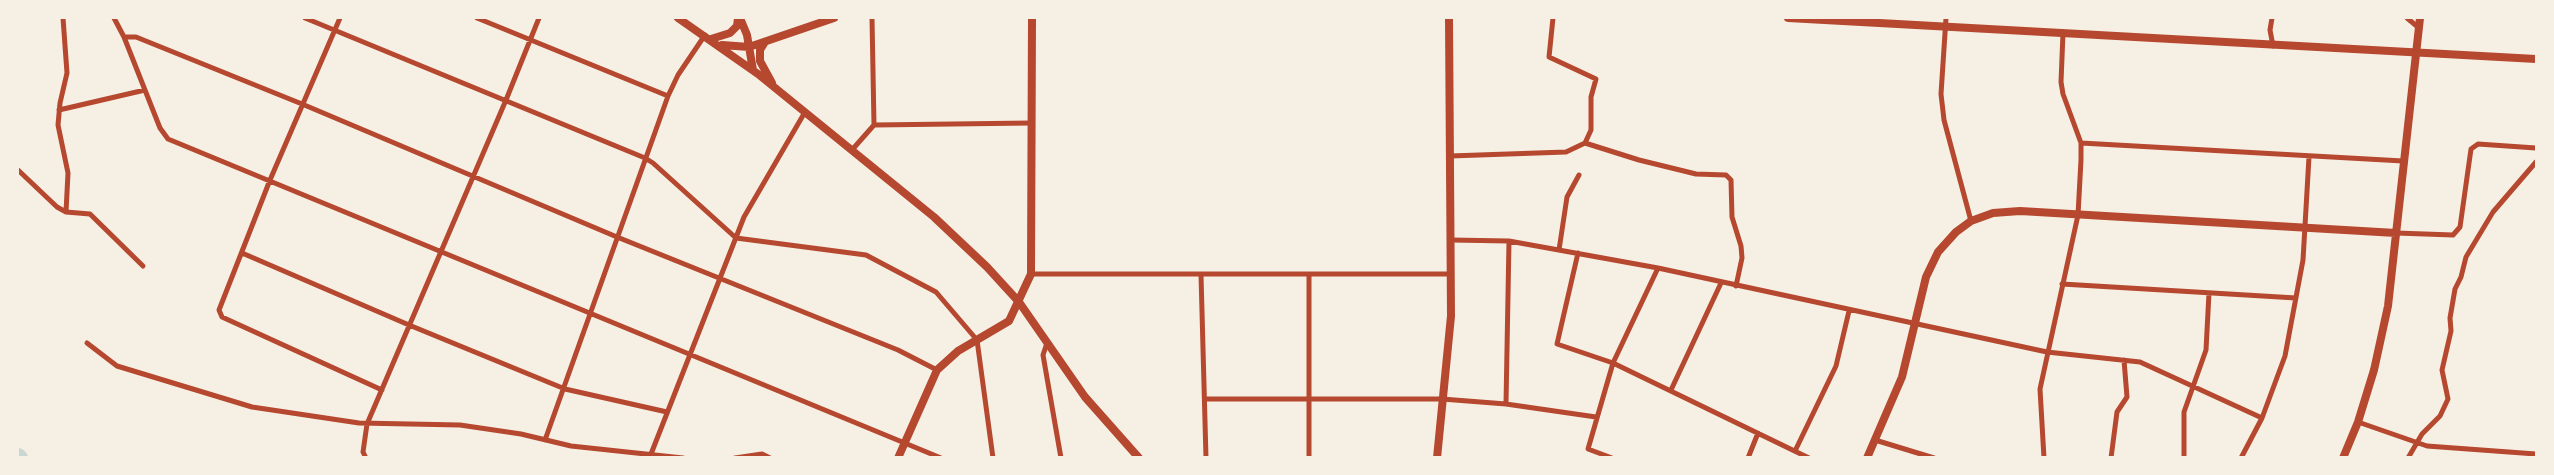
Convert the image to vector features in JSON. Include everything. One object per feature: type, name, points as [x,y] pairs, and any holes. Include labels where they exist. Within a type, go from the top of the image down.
[{"type":"street","points":[[63,18],[67,73],[59,110],[58,125],[68,173],[66,212]]},
{"type":"street","points":[[114,18],[124,37],[160,128],[168,139],[941,458]]},
{"type":"street","points":[[305,18],[653,162],[736,238],[866,255],[936,292],[978,340],[993,458]]},
{"type":"street","points":[[340,18],[270,180],[219,310],[222,317],[382,390]]},
{"type":"street","points":[[477,18],[668,96]]},
{"type":"street","points":[[366,458],[363,452],[367,424],[506,100],[539,18]]},
{"type":"street","points":[[678,18],[720,45],[753,70],[934,217],[987,267],[1019,302],[1085,397],[1139,458]]},
{"type":"street","points":[[545,440],[565,389],[590,313],[668,96],[678,75],[708,37],[730,33],[737,26],[739,18]]},
{"type":"street","points":[[739,18],[746,35],[753,70]]},
{"type":"street","points":[[720,45],[748,47],[834,18]]},
{"type":"street","points":[[851,151],[874,124],[872,18]]},
{"type":"street","points":[[898,458],[937,370],[958,351],[1009,321],[1031,274],[1032,18]]},
{"type":"street","points":[[1437,458],[1451,316],[1449,18]]},
{"type":"street","points":[[1450,156],[1566,152],[1585,143],[1591,130],[1591,97],[1596,79],[1549,57],[1553,18]]},
{"type":"street","points":[[1788,18],[2536,59]]},
{"type":"street","points":[[1946,18],[1941,94],[1944,120],[1971,222]]},
{"type":"street","points":[[2272,18],[2270,30],[2273,46]]},
{"type":"street","points":[[2407,18],[2419,28]]},
{"type":"street","points":[[2343,458],[2358,422],[2374,370],[2388,306],[2420,18]]},
{"type":"street","points":[[2044,458],[2040,389],[2046,352],[2078,215],[2081,143],[2063,94],[2061,82],[2063,34]]},
{"type":"street","points":[[746,35],[751,39],[765,42]]},
{"type":"street","points":[[124,37],[136,38],[302,104],[617,237],[898,350],[937,370]]},
{"type":"street","points":[[765,42],[760,50],[760,60],[776,89]]},
{"type":"street","points":[[59,110],[67,110],[145,90]]},
{"type":"street","points":[[651,454],[744,217],[805,112]]},
{"type":"street","points":[[874,124],[1032,123]]},
{"type":"street","points":[[1585,143],[1639,160],[1696,174],[1726,175],[1731,180],[1732,217],[1741,246],[1742,258],[1736,286]]},
{"type":"street","points":[[2081,143],[2403,162]]},
{"type":"street","points":[[1867,458],[1902,377],[1926,277],[1938,252],[1956,232],[1971,222],[1993,213],[2020,211],[2453,235],[2460,227],[2471,149],[2478,144],[2536,148]]},
{"type":"street","points":[[2241,458],[2262,418],[2285,356],[2306,228],[2309,157]]},
{"type":"street","points":[[2408,458],[2416,443],[2440,416],[2448,400],[2442,370],[2451,332],[2450,318],[2455,290],[2461,277],[2466,257],[2493,212],[2536,162]]},
{"type":"street","points":[[18,170],[57,207],[66,212],[90,214],[143,266]]},
{"type":"street","points":[[1559,250],[1567,197],[1579,175]]},
{"type":"street","points":[[1451,240],[1509,241],[1658,268],[1849,311],[2046,352],[2140,362],[2262,418]]},
{"type":"street","points":[[1506,404],[1509,241]]},
{"type":"street","points":[[242,253],[409,326],[565,389],[667,412]]},
{"type":"street","points":[[1578,254],[1556,344],[1613,363],[1809,458]]},
{"type":"street","points":[[1612,458],[1588,449],[1613,363],[1658,268]]},
{"type":"street","points":[[1031,274],[1451,274]]},
{"type":"street","points":[[1201,275],[1206,458]]},
{"type":"street","points":[[1308,458],[1309,275]]},
{"type":"street","points":[[1670,390],[1722,283]]},
{"type":"street","points":[[2062,284],[2296,298]]},
{"type":"street","points":[[2184,458],[2184,412],[2206,350],[2209,293]]},
{"type":"street","points":[[1795,451],[1836,366],[1849,311]]},
{"type":"street","points":[[87,343],[117,366],[252,407],[367,424],[460,425],[571,446],[683,458]]},
{"type":"street","points":[[1047,343],[1043,355],[1061,458]]},
{"type":"street","points":[[2111,458],[2117,412],[2127,397],[2124,360]]},
{"type":"street","points":[[1205,399],[1309,397],[1442,399],[1506,404],[1596,417]]},
{"type":"street","points":[[2358,422],[2416,443],[2536,454]]},
{"type":"street","points":[[1748,458],[1758,433]]},
{"type":"street","points":[[1875,440],[1934,458]]},
{"type":"street","points":[[735,458],[762,454],[770,458]]}]
